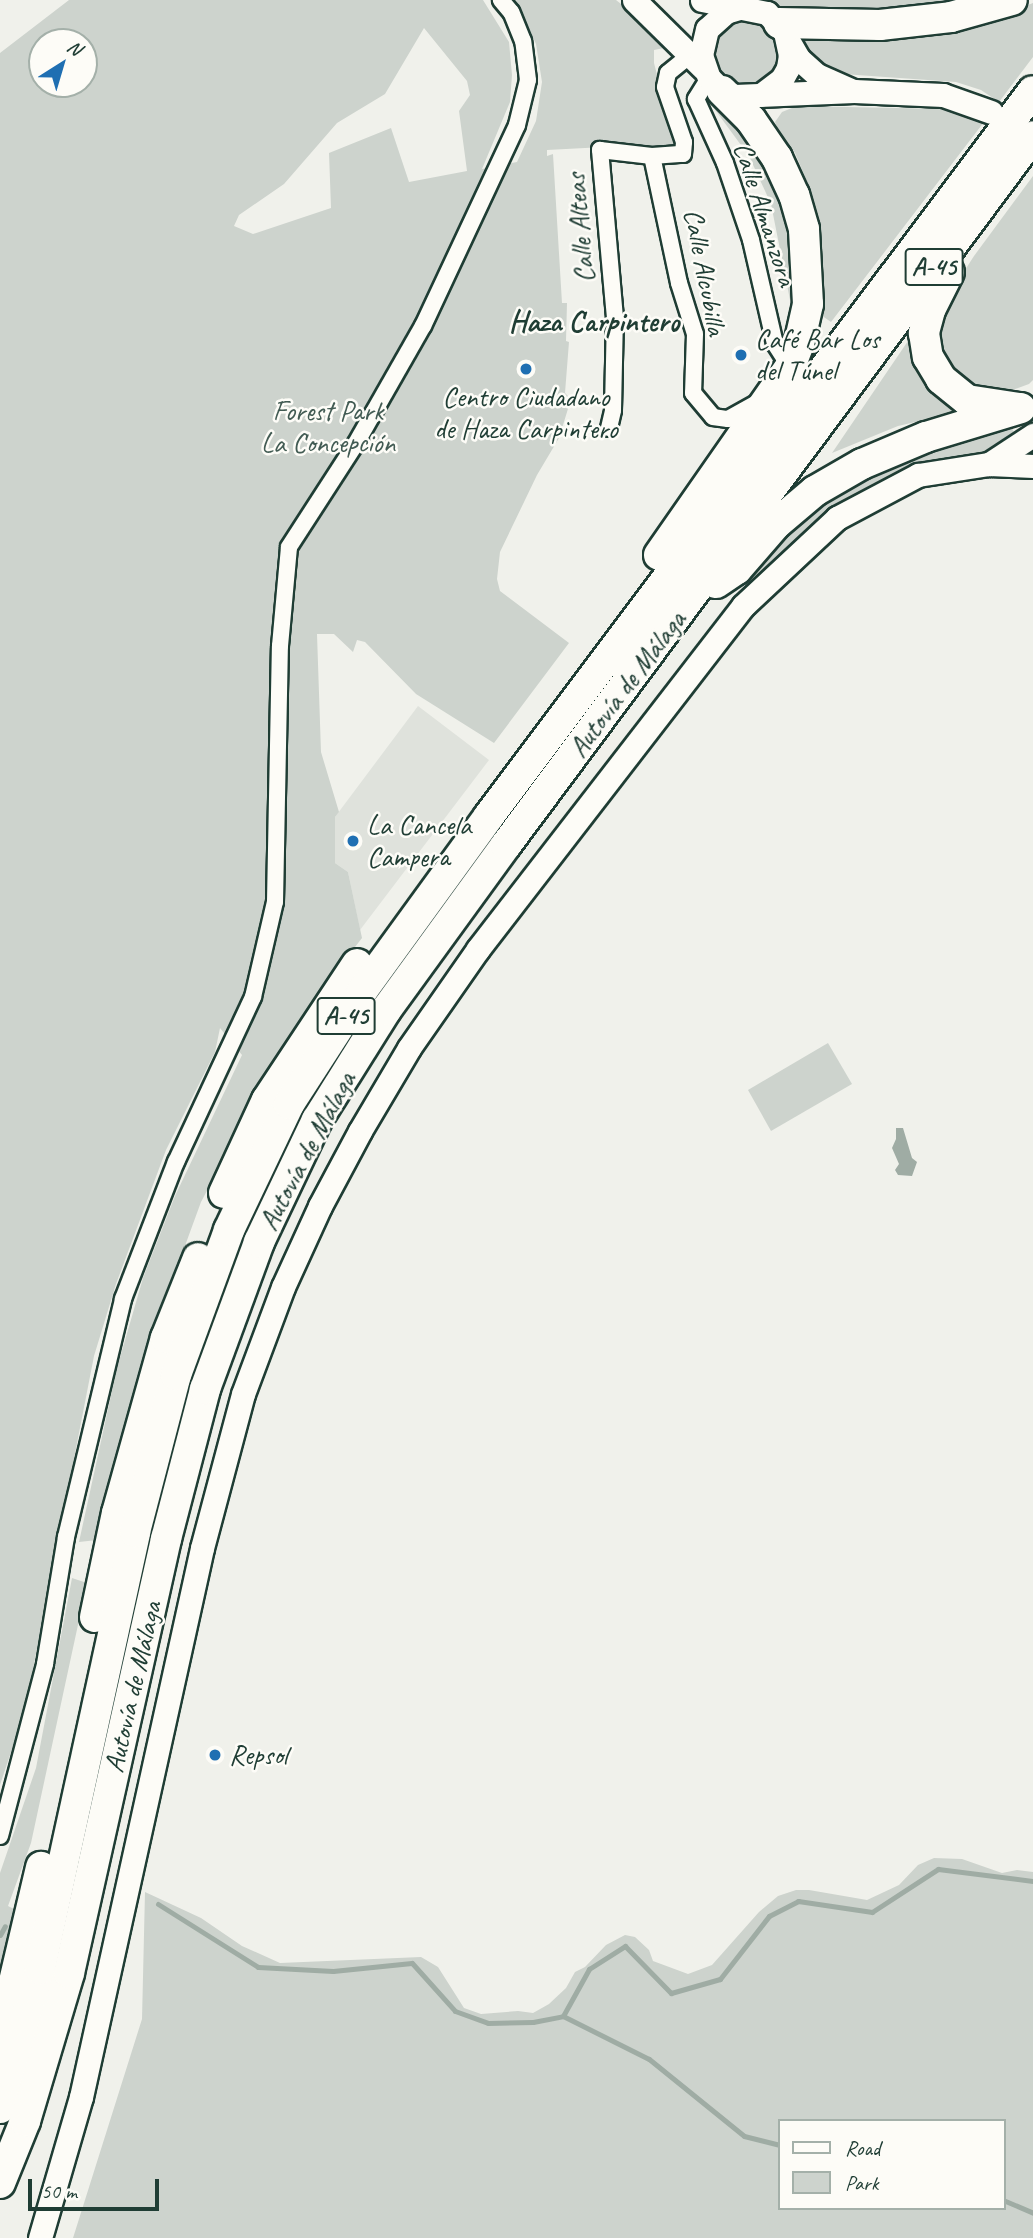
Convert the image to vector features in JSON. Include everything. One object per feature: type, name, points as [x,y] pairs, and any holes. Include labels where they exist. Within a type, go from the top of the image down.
[{"type":"highway","points":[[784,32],[951,17],[1012,0]]},
{"type":"highway","points":[[0,2040],[18,1971],[117,1513],[166,1338],[222,1199],[267,1100],[379,934],[661,552],[767,403],[790,367],[799,344],[808,304],[804,229],[794,195],[777,158],[751,120],[706,73]]},
{"type":"highway","name":"Autovía de Málaga","points":[[0,2108],[40,1969],[132,1545],[176,1375],[229,1230],[289,1104],[362,991],[497,805],[1033,91]]},
{"type":"highway","name":"Autovía de Málaga","points":[[0,2183],[25,2121],[69,1973],[166,1539],[205,1389],[259,1241],[317,1120],[387,1010],[1033,136]]},
{"type":"highway","points":[[973,214],[930,310],[924,334],[928,357],[941,379],[967,400],[1029,417]]},
{"type":"highway","points":[[689,601],[737,569],[776,524],[815,491],[862,464],[926,437],[1029,417]]},
{"type":"street","points":[[0,1836],[45,1664],[66,1537],[124,1299],[176,1162],[253,997],[275,902],[279,646],[289,547],[355,445],[423,326],[517,125],[528,80],[523,41],[511,12],[501,0]]},
{"type":"street","points":[[634,0],[664,27],[706,73],[735,96],[854,91],[943,94],[991,113]]},
{"type":"street","points":[[702,0],[767,13],[784,32],[799,60],[817,75],[854,91]]},
{"type":"street","points":[[706,73],[701,55],[707,29],[726,12],[739,8]]},
{"type":"street","points":[[761,95],[772,88],[788,68],[784,32]]},
{"type":"street","points":[[652,156],[683,154],[684,142],[665,87],[668,73],[706,73]]},
{"type":"street","name":"Calle Almanzora","points":[[706,73],[696,99],[725,163],[751,240],[775,344],[790,367]]},
{"type":"street","name":"Calle Alteas","points":[[609,428],[613,410],[615,318],[600,150],[652,156]]},
{"type":"street","name":"Calle Alcubilla","points":[[652,156],[678,283],[695,334],[693,393],[713,417],[728,418],[758,401],[767,403]]},
{"type":"street","points":[[989,464],[1029,417]]},
{"type":"street","points":[[40,2238],[82,2096],[202,1548],[235,1420],[283,1287],[320,1206],[360,1131],[408,1048],[478,949],[743,606],[837,518],[918,475],[989,464],[1033,466]]},
{"type":"shaded area","points":[[418,706],[489,760],[360,930],[348,872],[335,863],[335,817]]},
{"type":"shaded area","points":[[896,1128],[903,1128],[912,1158],[917,1162],[912,1176],[898,1175],[895,1170],[899,1164],[892,1148],[896,1139]]},
{"type":"green space","name":"Forest Park La Concepción","points":[[69,0],[483,0],[509,42],[512,75],[510,102],[482,169],[517,162],[536,121],[542,82],[536,44],[516,0],[616,0],[669,47],[654,50],[654,63],[675,145],[666,153],[604,147],[547,150],[547,156],[553,154],[562,303],[567,303],[566,341],[569,342],[565,393],[571,399],[559,438],[537,475],[500,552],[497,579],[500,591],[569,643],[494,743],[416,694],[365,642],[357,640],[353,652],[334,634],[317,634],[321,752],[339,812],[335,817],[335,863],[348,872],[362,938],[317,996],[282,1050],[201,1202],[140,1369],[97,1540],[79,1542],[117,1368],[143,1278],[175,1196],[242,1055],[220,1028],[215,1052],[166,1150],[116,1284],[94,1356],[25,1710],[0,1785],[0,53],[28,31],[28,98],[98,98],[98,28],[33,28]],"holes":[[[424,28],[467,81],[470,95],[459,111],[467,171],[409,182],[391,128],[329,153],[331,208],[253,234],[234,226],[239,215],[284,184],[337,123],[385,94]]]},
{"type":"green space","points":[[765,0],[971,0],[893,12],[791,12]]},
{"type":"green space","points":[[1033,3],[1033,57],[999,102],[981,90],[956,82],[843,74],[816,59],[798,31],[1018,9]]},
{"type":"green space","points":[[746,20],[759,22],[769,30],[777,40],[777,66],[769,76],[759,84],[746,86],[733,84],[723,76],[715,66],[713,53],[715,40],[723,30],[733,22]]},
{"type":"green space","points":[[715,102],[763,150],[789,214],[791,305],[771,204],[749,156],[713,107]]},
{"type":"green space","points":[[797,106],[946,109],[984,122],[831,322],[821,315],[820,233],[809,186],[795,153],[775,122],[782,112]]},
{"type":"green space","points":[[1033,176],[1033,380],[1004,393],[977,389],[953,375],[938,340],[938,312],[974,256]]},
{"type":"green space","points":[[910,338],[915,363],[925,384],[954,413],[898,426],[832,453]]},
{"type":"green space","points":[[1012,428],[1015,434],[988,451],[939,460],[882,480],[839,505],[788,547],[757,579],[751,571],[781,537],[834,495],[878,469],[939,444]]},
{"type":"green space","points":[[828,1043],[852,1084],[771,1131],[748,1090]]},
{"type":"green space","points":[[72,1578],[87,1583],[31,1843],[8,1906],[20,1912],[0,1988],[0,1873],[36,1768]]},
{"type":"green space","points":[[934,1858],[962,1859],[1002,1873],[1017,1870],[1033,1872],[1033,2238],[73,2238],[142,2019],[145,1892],[201,1918],[242,1946],[280,1963],[421,1957],[438,1967],[464,2008],[481,2014],[518,2011],[533,2013],[549,2004],[566,1988],[575,1972],[585,1967],[606,1945],[625,1935],[635,1937],[649,1950],[653,1961],[688,1974],[712,1965],[759,1912],[778,1896],[796,1890],[809,1890],[867,1900],[899,1885],[918,1865]]},
{"type":"waterway","points":[[563,2016],[589,1969],[625,1946],[671,1993],[720,1979],[769,1916],[798,1901],[872,1912],[938,1869],[1033,1881]]},
{"type":"waterway","points":[[158,1904],[258,1967],[333,1971],[412,1963],[455,2011],[488,2023],[533,2022],[563,2016],[649,2059],[744,2136],[778,2145]]},
{"type":"waterway","points":[[0,1935],[5,1926]]},
{"type":"waterway","points":[[1005,2201],[1033,2213]]},
{"type":"place","name":"Café Bar Los del Túnel","points":[[741,355]]},
{"type":"place","name":"Centro Ciudadano de Haza Carpintero","points":[[526,369]]},
{"type":"place","name":"La Cancela Campera","points":[[353,841]]},
{"type":"place","name":"Repsol","points":[[215,1755]]},
{"type":"district","name":"Haza Carpintero","points":[[594,321]]}]
